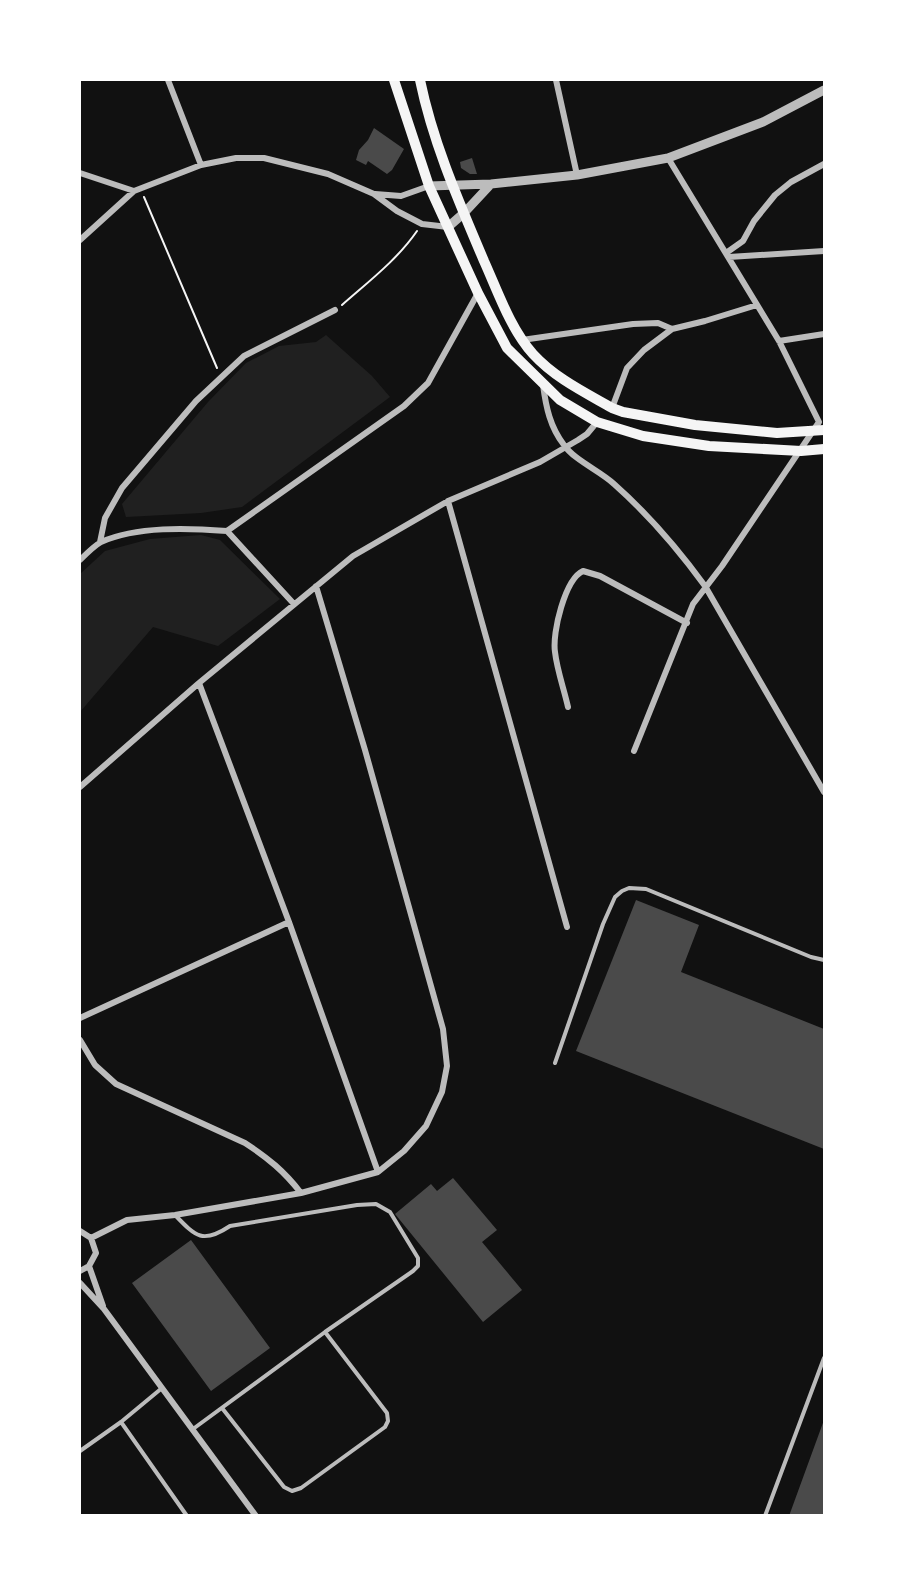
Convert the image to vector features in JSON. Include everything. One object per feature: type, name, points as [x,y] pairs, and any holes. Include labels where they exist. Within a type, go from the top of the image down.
[{"type":"main road","points":[[394,80],[429,186],[478,293],[507,348],[560,400],[597,422],[643,436],[709,446],[801,451],[825,449]]},
{"type":"main road","points":[[420,80],[430,120],[453,186],[499,295],[522,340],[550,370],[612,408],[623,412],[695,425],[777,433],[821,426]]},
{"type":"street","points":[[168,80],[201,165]]},
{"type":"street","points":[[556,80],[577,175]]},
{"type":"street","points":[[374,194],[400,196],[429,186],[491,184],[577,175],[668,158],[763,122],[825,90]]},
{"type":"street","points":[[80,240],[137,190],[201,165],[236,158],[264,158],[328,174],[374,194],[397,211],[422,224],[448,227],[491,184]]},
{"type":"street","points":[[634,752],[693,604],[821,426],[779,341],[668,158]]},
{"type":"street","points":[[728,255],[743,241],[754,221],[775,195],[791,182],[825,164]]},
{"type":"street","points":[[80,173],[137,190]]},
{"type":"street","points":[[728,255],[825,251]]},
{"type":"street","points":[[80,560],[100,542],[136,533],[168,529],[226,531],[404,406],[428,383],[478,293]]},
{"type":"street","points":[[612,408],[627,368],[644,350],[672,329],[757,304]]},
{"type":"street","points":[[100,542],[105,518],[122,488],[196,401],[244,357],[335,310]]},
{"type":"street","points":[[522,340],[633,324],[658,323],[672,329]]},
{"type":"street","points":[[779,341],[825,334]]},
{"type":"street","points":[[543,385],[550,421],[565,447],[635,502],[682,555],[705,586],[799,752],[825,792]]},
{"type":"street","points":[[80,787],[199,682],[353,556],[448,501],[523,471],[587,434],[597,422]]},
{"type":"street","points":[[448,501],[567,927]]},
{"type":"street","points":[[226,531],[294,604]]},
{"type":"street","points":[[568,707],[554,651],[562,605],[576,575],[583,571],[600,576],[687,623]]},
{"type":"street","points":[[91,1238],[127,1220],[175,1215],[301,1193],[378,1172],[404,1151],[426,1126],[442,1092],[447,1066],[443,1029],[365,750],[316,586]]},
{"type":"street","points":[[199,682],[289,922],[378,1172]]},
{"type":"street","points":[[80,1018],[289,922]]},
{"type":"street","points":[[80,1040],[95,1065],[116,1084],[245,1143],[285,1172],[301,1193]]},
{"type":"street","points":[[80,1231],[91,1238],[96,1253],[90,1266],[80,1271]]},
{"type":"street","points":[[90,1266],[104,1310]]},
{"type":"street","points":[[80,1283],[104,1310],[256,1515]]},
{"type":"lane","points":[[555,1063],[603,924],[615,897],[629,888],[646,889],[811,957],[825,960]]},
{"type":"lane","points":[[175,1215],[197,1236],[207,1237],[230,1226],[357,1205],[376,1204],[390,1212],[417,1255],[418,1266],[193,1430]]},
{"type":"lane","points":[[222,1408],[284,1487],[292,1491],[301,1488],[385,1427],[388,1421],[387,1413],[325,1332]]},
{"type":"lane","points":[[765,1515],[825,1358]]},
{"type":"lane","points":[[80,1451],[121,1422],[162,1388]]},
{"type":"lane","points":[[121,1422],[187,1515]]},
{"type":"path","points":[[137,190],[221,377]]},
{"type":"path","points":[[335,310],[388,265],[422,224]]},
{"type":"shaded area","points":[[326,335],[372,376],[390,397],[242,507],[201,513],[126,517],[122,504],[208,402],[246,363],[279,346],[316,342]]},
{"type":"shaded area","points":[[201,535],[220,540],[280,599],[218,646],[153,627],[80,712],[80,574],[105,551],[150,539]]},
{"type":"building","points":[[374,128],[404,149],[392,170],[387,174],[368,161],[366,165],[356,160],[359,150],[368,140]]},
{"type":"building","points":[[472,158],[477,174],[470,174],[461,168],[460,162]]},
{"type":"building","points":[[636,900],[699,925],[681,972],[824,1029],[824,1149],[576,1051]]},
{"type":"building","points":[[453,1178],[497,1230],[482,1242],[522,1290],[483,1322],[395,1214],[431,1184],[437,1191]]},
{"type":"building","points":[[191,1240],[270,1348],[211,1391],[132,1283]]},
{"type":"building","points":[[824,1420],[824,1516],[789,1516]]}]
